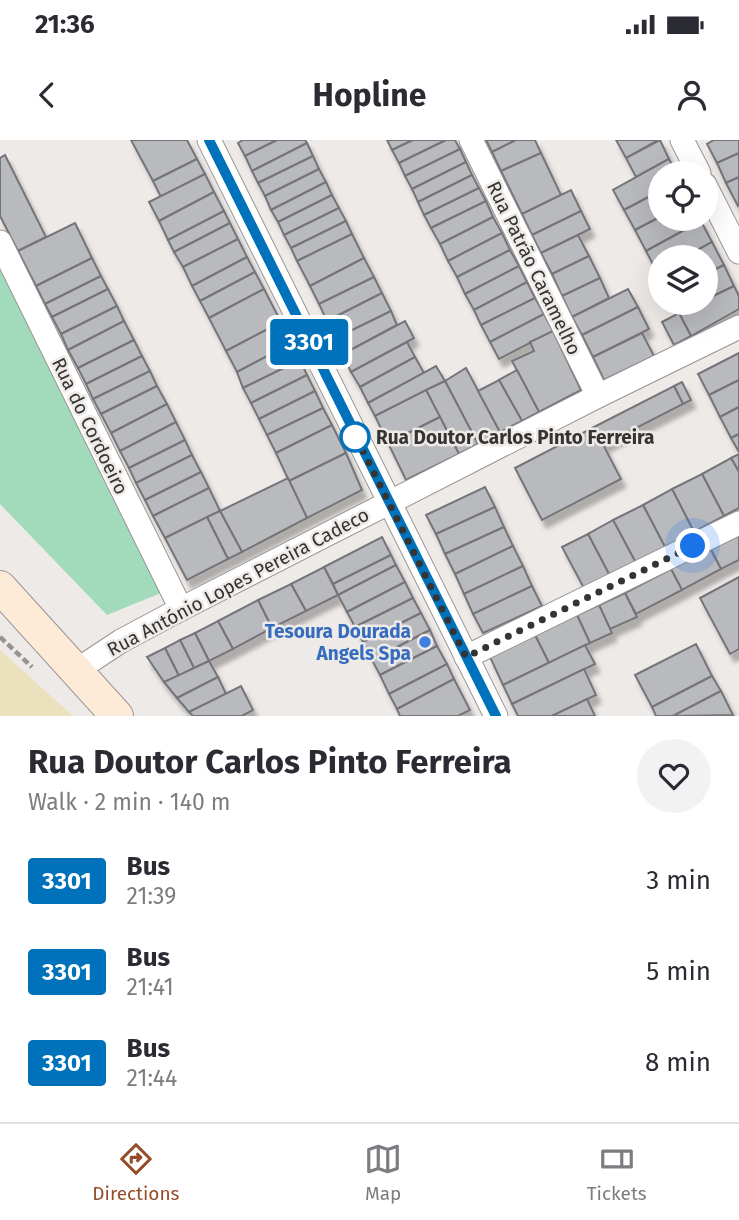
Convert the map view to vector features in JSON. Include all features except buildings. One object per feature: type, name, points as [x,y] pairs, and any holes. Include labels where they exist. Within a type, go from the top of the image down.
[{"type":"main road","points":[[0,587],[117,716]]},
{"type":"street","points":[[209,140],[496,716]]},
{"type":"street","name":"Rua Patrão Caramelho","points":[[471,140],[598,396]]},
{"type":"street","points":[[682,140],[693,161]]},
{"type":"street","points":[[718,211],[739,252]]},
{"type":"street","name":"Rua do Cordoeiro","points":[[0,242],[181,610]]},
{"type":"street","name":"Rua António Lopes Pereira Cadeco","points":[[77,670],[121,641],[598,396],[739,327]]},
{"type":"street","points":[[466,657],[739,523]]},
{"type":"green space","points":[[0,266],[161,593],[107,615],[0,504]]},
{"type":"sand","points":[[0,650],[73,716],[0,716]]},
{"type":"bus line","name":"3301","points":[[209,140],[496,716]]},
{"type":"place","name":"Rua Doutor Carlos Pinto Ferreira","points":[[355,437]]},
{"type":"place","name":"Tesoura Dourada Angels Spa","points":[[425,642]]},
{"type":"route","points":[[355,437],[351,427],[466,657],[693,546]]}]
